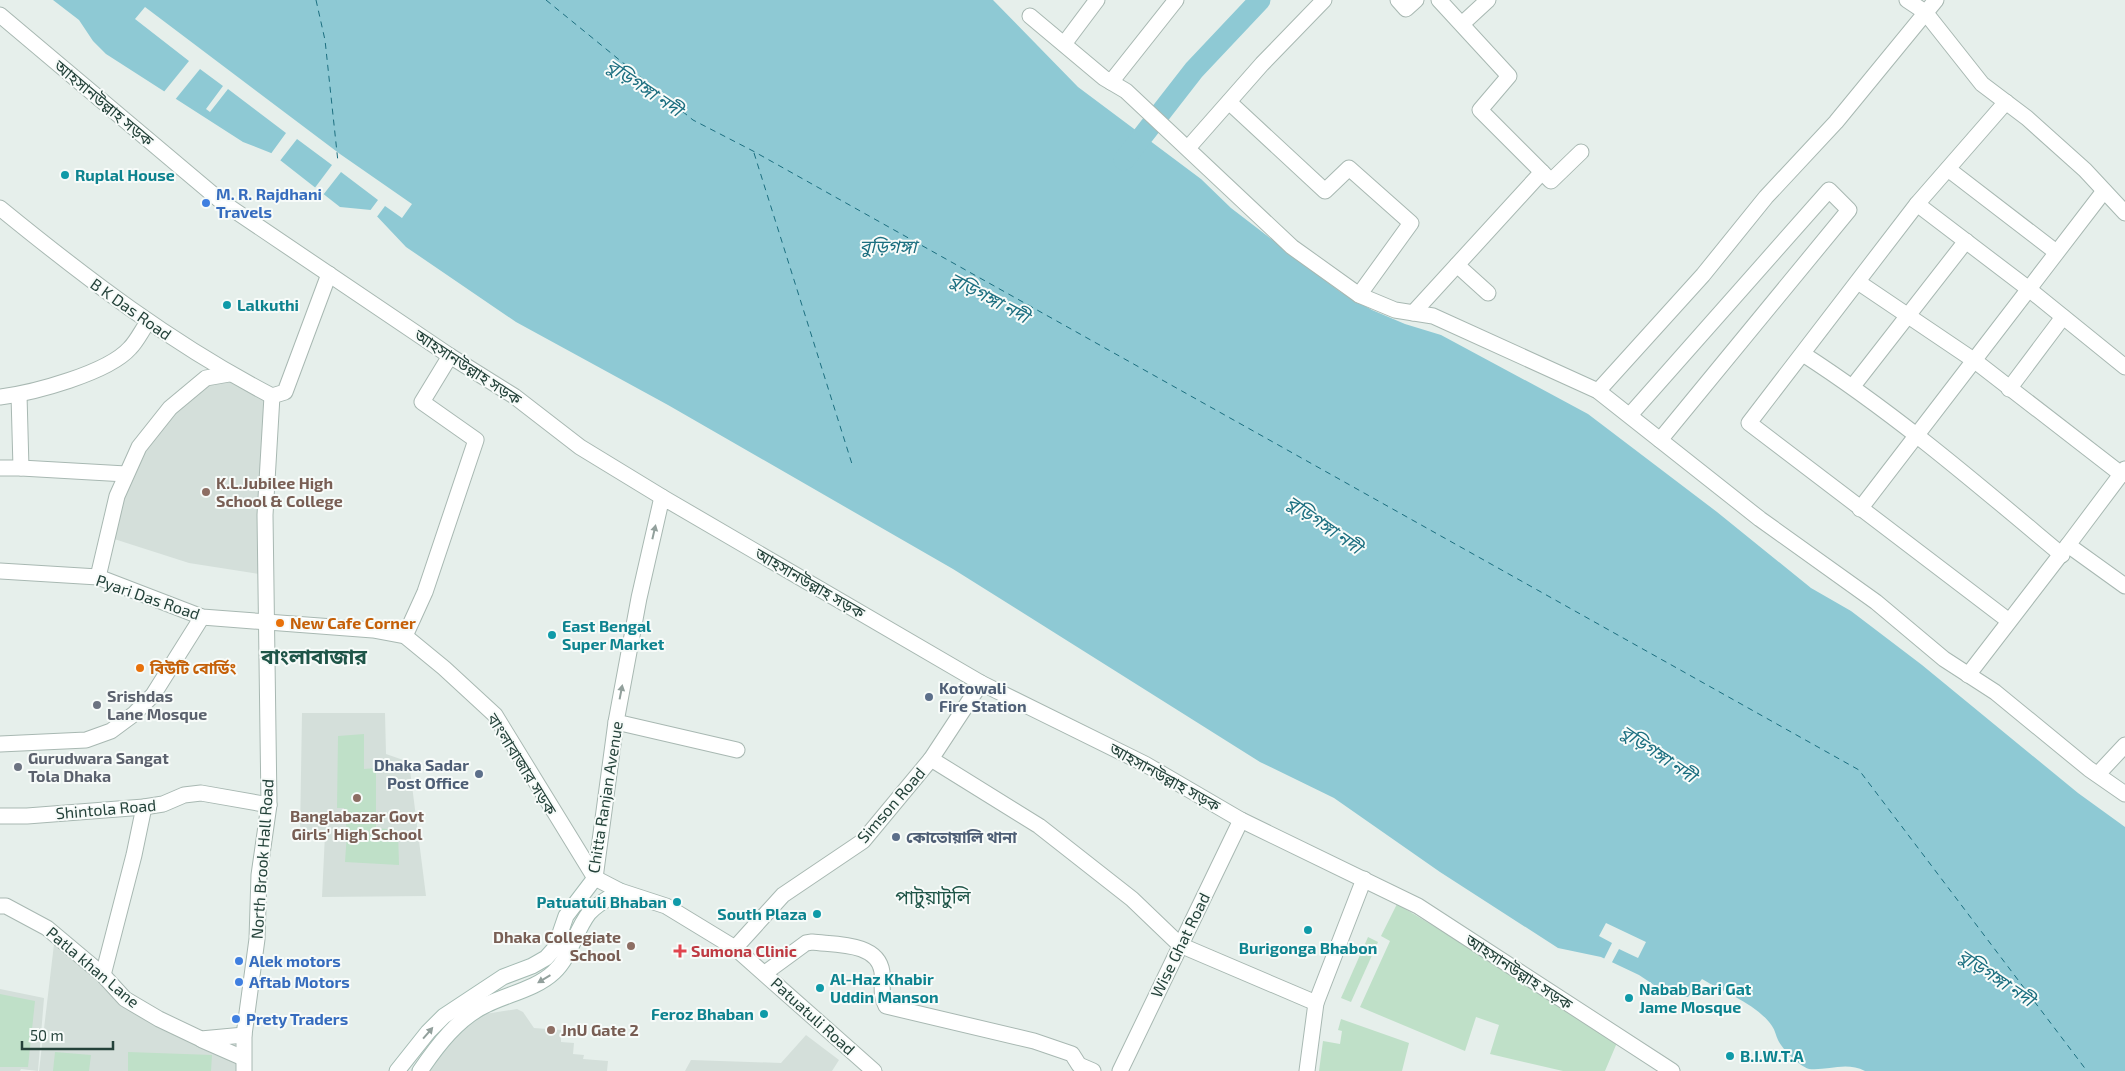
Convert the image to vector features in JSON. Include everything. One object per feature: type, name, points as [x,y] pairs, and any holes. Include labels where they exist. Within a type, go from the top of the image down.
[{"type":"street","points":[[1064,44],[1097,0]]},
{"type":"street","points":[[1111,82],[1176,0]]},
{"type":"street","points":[[1188,148],[1228,102],[1324,0]]},
{"type":"street","points":[[1398,0],[1406,9],[1416,0]]},
{"type":"street","points":[[1439,0],[1509,76],[1480,110],[1551,181],[1581,152]]},
{"type":"street","points":[[1462,24],[1488,0]]},
{"type":"street","points":[[1907,0],[1926,12],[1982,84],[2006,102],[2085,170],[2125,213]]},
{"type":"street","points":[[1598,391],[1704,275],[1766,197],[1836,122],[1936,0]]},
{"type":"street","name":"আহসানউল্লাহ সড়ক","points":[[0,15],[222,202],[450,356],[514,396],[580,447],[662,497],[981,682],[1145,764],[1241,820],[1418,906],[1672,1071]]},
{"type":"street","points":[[1030,16],[1111,82],[1126,91],[1292,246],[1359,295],[1395,310],[1433,316],[1598,391],[1682,455],[1760,519],[1876,602],[1944,659],[1995,692],[2125,794]]},
{"type":"street","points":[[1228,102],[1325,191],[1349,168],[1411,223],[1359,295]]},
{"type":"street","points":[[2006,102],[1917,204],[1749,423],[2009,621]]},
{"type":"street","points":[[1948,169],[2056,252]]},
{"type":"street","points":[[1413,313],[1542,172]]},
{"type":"street","points":[[1630,415],[1829,190],[1849,210],[1660,440]]},
{"type":"street","points":[[1860,509],[1975,362],[2030,290],[2056,252],[2104,191]]},
{"type":"street","points":[[1917,204],[2030,290],[2125,367]]},
{"type":"street","name":"B K Das Road","points":[[0,208],[111,297],[229,374],[272,396]]},
{"type":"street","points":[[1853,386],[1966,241]]},
{"type":"street","points":[[1457,265],[1488,293]]},
{"type":"street","points":[[272,396],[285,392],[329,274]]},
{"type":"street","points":[[1858,282],[1975,362],[2009,389],[2123,471],[2065,550],[1968,675]]},
{"type":"street","points":[[2009,389],[2063,317]]},
{"type":"street","points":[[0,397],[19,395],[98,370],[130,349],[148,322]]},
{"type":"street","points":[[1803,354],[1853,386],[2065,550],[2125,586]]},
{"type":"street","points":[[405,636],[425,592],[476,440],[422,402],[450,356]]},
{"type":"street","points":[[98,578],[115,504],[126,474],[139,447],[170,408],[206,378],[229,374]]},
{"type":"street","points":[[19,395],[21,468]]},
{"type":"street","name":"North Brook Hall Road","points":[[243,1065],[244,1035],[257,939],[259,875],[269,805],[265,515],[272,396]]},
{"type":"street","points":[[0,468],[126,474]]},
{"type":"street","name":"Chitta Ranjan Avenue","points":[[397,1071],[428,1032],[444,1016],[503,977],[532,966],[546,958],[555,948],[566,916],[594,878],[616,722],[639,598],[662,497]]},
{"type":"street","name":"Pyari Das Road","points":[[0,571],[98,578],[202,616],[266,622]]},
{"type":"street","points":[[0,744],[86,740],[111,731],[134,714],[153,695],[202,616]]},
{"type":"street","name":"বাংলাবাজার সড়ক","points":[[266,622],[373,630],[405,636],[444,668],[495,715],[594,878]]},
{"type":"street","name":"Simson Road","points":[[735,948],[783,895],[863,841],[931,759],[981,682]]},
{"type":"street","points":[[616,722],[738,750]]},
{"type":"street","points":[[2098,774],[2125,745]]},
{"type":"street","points":[[931,759],[1039,826],[1132,899],[1180,945],[1316,1003]]},
{"type":"street","name":"Shintola Road","points":[[0,816],[27,816],[144,807],[163,804],[184,795],[201,793],[269,805]]},
{"type":"street","points":[[103,974],[134,855],[144,807]]},
{"type":"street","name":"Wise Ghat Road","points":[[1120,1071],[1241,820]]},
{"type":"street","name":"Patuatuli Road","points":[[594,878],[620,891],[666,906],[735,948],[874,1071]]},
{"type":"street","points":[[1307,1071],[1316,1003],[1364,879]]},
{"type":"street","name":"Chitta Ranjan Avenue","points":[[420,1071],[453,1029],[468,1016],[486,1005],[532,986],[553,973],[568,954],[590,912],[620,891]]},
{"type":"street","name":"Patla khan Lane","points":[[0,906],[6,906],[47,928],[103,974],[125,999],[201,1039],[243,1065]]},
{"type":"street","points":[[765,973],[806,943],[812,942],[863,949],[873,952],[879,961],[882,971],[882,1000],[886,1006],[1034,1041],[1072,1054],[1079,1065],[1093,1071]]},
{"type":"street","points":[[201,1039],[244,1035]]},
{"type":"shaded area","name":"K.L.Jubilee High School & College","points":[[229,374],[272,396],[259,574],[189,563],[111,538],[139,447],[206,378]]},
{"type":"shaded area","name":"Banglabazar Govt Girls' High School","points":[[302,713],[385,713],[386,754],[409,762],[426,896],[322,897],[325,834],[300,835]]},
{"type":"shaded area","points":[[54,944],[71,955],[133,1011],[152,1024],[239,1063],[239,1071],[39,1071]]},
{"type":"shaded area","points":[[0,989],[44,998],[38,1071],[21,1069],[20,1071],[0,1071]]},
{"type":"shaded area","points":[[517,1009],[523,1012],[534,1028],[561,1030],[561,1042],[574,1043],[573,1054],[584,1055],[583,1059],[608,1061],[607,1071],[429,1071],[435,1061],[466,1025],[485,1014]]},
{"type":"shaded area","points":[[806,1035],[839,1060],[832,1071],[685,1071],[691,1060],[781,1063]]},
{"type":"green space","points":[[364,734],[364,769],[376,768],[376,828],[398,830],[399,865],[345,862],[347,832],[344,808],[337,808],[338,736]]},
{"type":"green space","points":[[1397,904],[1619,1038],[1605,1071],[1563,1071],[1490,1054],[1499,1025],[1476,1017],[1465,1051],[1360,1007],[1390,941],[1381,936]]},
{"type":"green space","points":[[1368,937],[1378,942],[1351,1002],[1341,998]]},
{"type":"green space","points":[[0,994],[35,1001],[28,1067],[0,1067]]},
{"type":"green space","points":[[1341,1019],[1409,1043],[1402,1071],[1319,1071],[1323,1041],[1340,1044],[1342,1031],[1338,1030]]},
{"type":"green space","points":[[55,1052],[91,1055],[89,1071],[53,1071]]},
{"type":"green space","points":[[128,1052],[212,1055],[211,1071],[128,1071]]},
{"type":"water","name":"বুড়িগঙ্গা","points":[[53,0],[993,0],[1078,87],[1201,179],[1231,208],[1339,291],[1372,310],[1405,324],[1441,335],[1588,414],[1717,512],[1811,588],[1851,611],[1922,665],[2078,793],[2125,827],[2125,1071],[1865,1071],[1844,1066],[1809,1069],[1787,1053],[1780,1044],[1772,1026],[1758,1011],[1702,979],[1688,997],[1669,995],[1639,975],[1601,957],[1558,948],[1440,872],[1334,798],[1260,762],[953,569],[668,405],[516,322],[406,247],[371,210],[340,207],[271,153],[243,142],[106,54],[93,41],[79,20]]},
{"type":"pier","points":[[145,7],[340,154],[412,204],[402,218],[385,206],[376,218],[369,212],[378,200],[341,172],[323,195],[314,189],[332,165],[297,139],[279,162],[270,155],[286,133],[228,89],[210,112],[206,109],[223,86],[200,69],[174,101],[163,93],[189,61],[135,19]]},
{"type":"pier","points":[[1606,923],[1646,942],[1638,958],[1619,949],[1611,964],[1603,961],[1612,943],[1599,936]]},
{"type":"waterway","points":[[1124,160],[1194,70],[1260,0]]},
{"type":"ferry route","points":[[316,0],[325,40],[338,162]]},
{"type":"ferry route","points":[[546,0],[693,120],[753,151],[1859,770],[2087,1071]]},
{"type":"ferry route","points":[[754,153],[852,464]]},
{"type":"place","name":"Ruplal House","points":[[65,175]]},
{"type":"place","name":"M. R. Rajdhani Travels","points":[[206,203]]},
{"type":"place","name":"Lalkuthi","points":[[227,305]]},
{"type":"place","name":"K.L.Jubilee High School & College","points":[[206,492]]},
{"type":"place","name":"New Cafe Corner","points":[[280,623]]},
{"type":"place","name":"East Bengal Super Market","points":[[552,635]]},
{"type":"place","name":"বিউটি বোর্ডিং","points":[[140,668]]},
{"type":"place","name":"Kotowali Fire Station","points":[[929,697]]},
{"type":"place","name":"Srishdas Lane Mosque","points":[[97,705]]},
{"type":"place","name":"Gurudwara Sangat Tola Dhaka","points":[[18,767]]},
{"type":"place","name":"Dhaka Sadar Post Office","points":[[479,774]]},
{"type":"place","name":"Banglabazar Govt Girls' High School","points":[[357,798]]},
{"type":"place","name":"কোতোয়ালি থানা","points":[[896,837]]},
{"type":"place","name":"Patuatuli Bhaban","points":[[677,902]]},
{"type":"place","name":"South Plaza","points":[[817,914]]},
{"type":"place","name":"Burigonga Bhabon","points":[[1308,930]]},
{"type":"place","name":"Dhaka Collegiate School","points":[[631,946]]},
{"type":"place","name":"Sumona Clinic","points":[[680,951]]},
{"type":"place","name":"Alek motors","points":[[239,961]]},
{"type":"place","name":"Aftab Motors","points":[[239,982]]},
{"type":"place","name":"Al-Haz Khabir Uddin Manson","points":[[820,988]]},
{"type":"place","name":"Nabab Bari Gat Jame Mosque","points":[[1629,998]]},
{"type":"place","name":"Feroz Bhaban","points":[[764,1014]]},
{"type":"place","name":"Prety Traders","points":[[236,1019]]},
{"type":"place","name":"JnU Gate 2","points":[[551,1030]]},
{"type":"place","name":"B.I.W.T.A","points":[[1730,1056]]},
{"type":"district","name":"বাংলাবাজার","points":[[314,657]]},
{"type":"district","name":"পাটুয়াটুলি","points":[[933,897]]},
{"type":"water label","name":"বুড়িগঙ্গা নদী","points":[[644,88]]},
{"type":"water label","name":"বুড়িগঙ্গা নদী","points":[[989,298]]},
{"type":"water label","name":"বুড়িগঙ্গা নদী","points":[[1324,525]]},
{"type":"water label","name":"বুড়িগঙ্গা নদী","points":[[1658,754]]},
{"type":"water label","name":"বুড়িগঙ্গা নদী","points":[[1996,978]]}]
